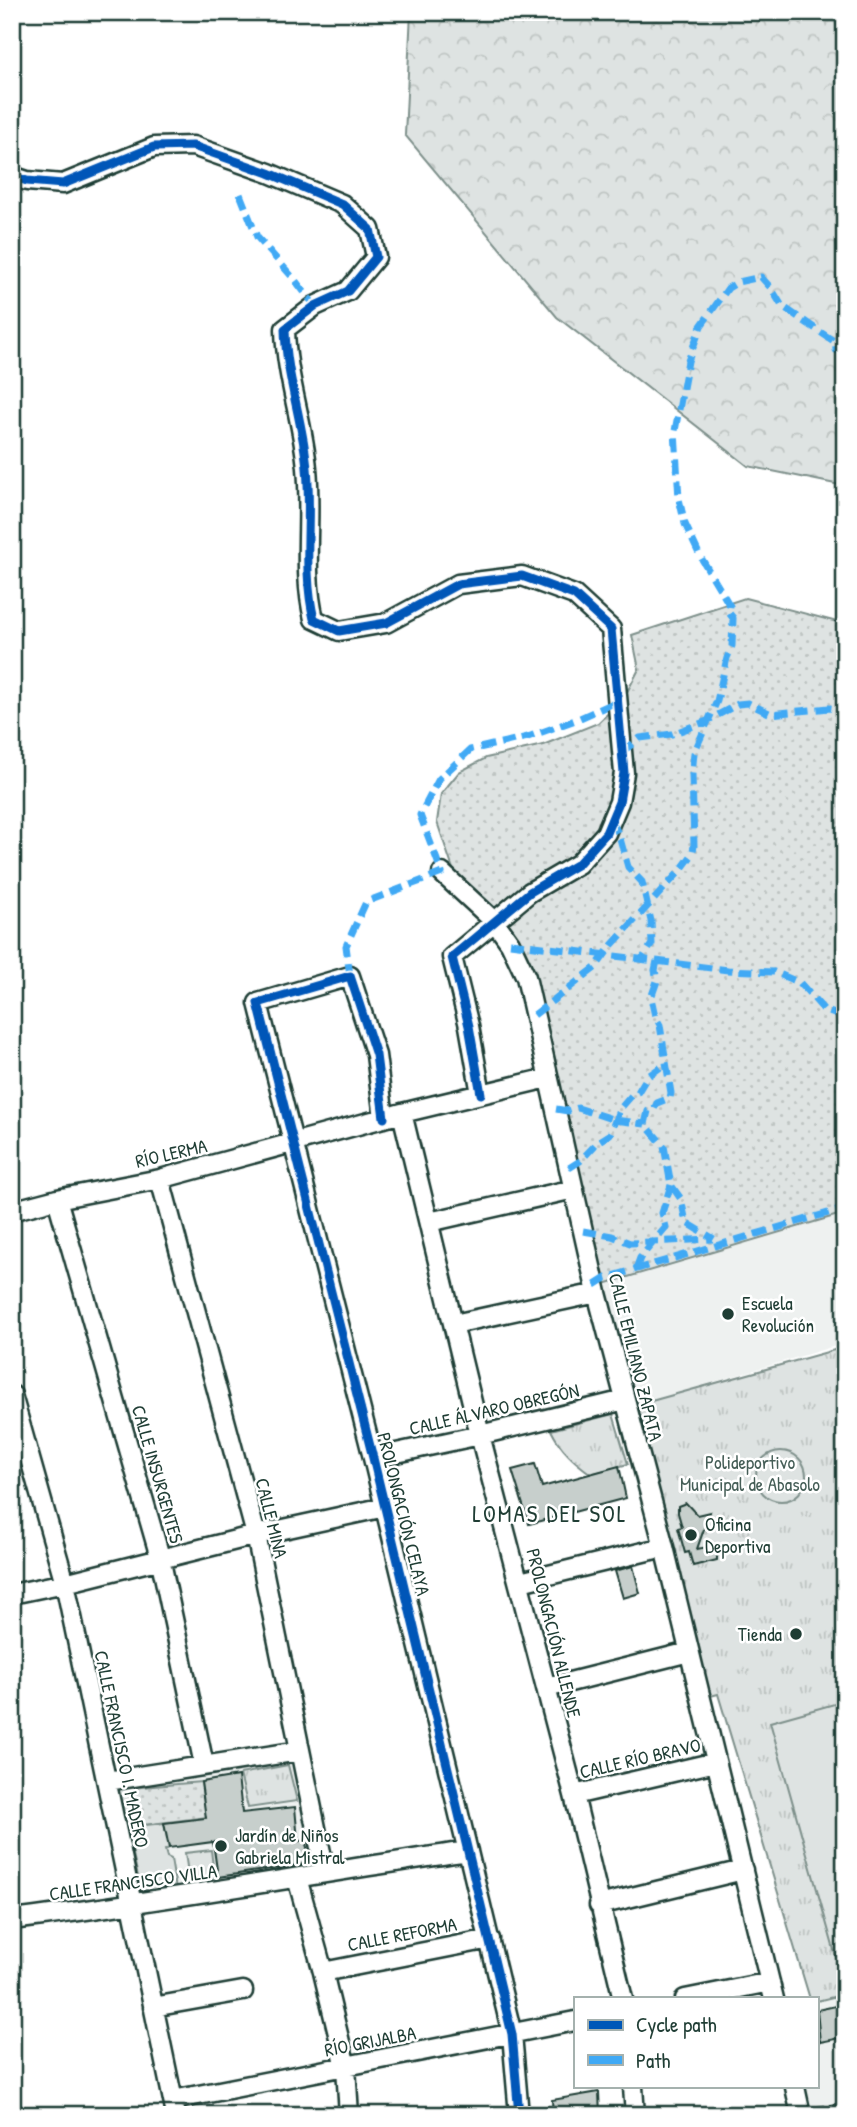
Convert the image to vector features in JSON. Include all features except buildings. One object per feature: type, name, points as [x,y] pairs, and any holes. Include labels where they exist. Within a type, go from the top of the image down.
[{"type":"street","points":[[12,176],[27,181],[63,184],[154,147],[193,146],[269,173],[342,204],[370,229],[376,257],[348,291],[315,306],[285,330],[286,360],[307,468],[308,594],[314,619],[339,631],[386,623],[458,584],[522,576],[574,594],[611,629],[624,773],[619,802],[606,833],[578,864],[530,892],[452,957],[469,1026],[481,1094]]},
{"type":"street","name":"CALLE EMILIANO ZAPATA","points":[[442,873],[495,922],[510,943],[526,977],[597,1293],[664,1547],[772,1991]]},
{"type":"street","name":"PROLONGACIÓN CELAYA","points":[[384,1118],[376,1055],[350,976],[258,1003],[490,1938],[512,2034],[519,2115]]},
{"type":"street","name":"RÍO LERMA","points":[[15,1210],[160,1179],[402,1113],[548,1078]]},
{"type":"street","name":"PROLONGACIÓN ALLENDE","points":[[402,1113],[480,1435],[520,1582],[622,1997]]},
{"type":"street","name":"CALLE MINA","points":[[160,1179],[256,1535],[325,1872]]},
{"type":"street","points":[[429,1222],[574,1189]]},
{"type":"street","name":"CALLE INSURGENTES","points":[[57,1199],[160,1557],[204,1765]]},
{"type":"street","points":[[454,1324],[597,1293]]},
{"type":"street","name":"CALLE FRANCISCO I. MADERO","points":[[12,1395],[65,1583],[174,2107]]},
{"type":"street","name":"CALLE ÁLVARO OBREGÓN","points":[[373,1458],[625,1400]]},
{"type":"street","points":[[12,1594],[65,1583],[160,1557],[385,1507]]},
{"type":"street","points":[[520,1582],[664,1547]]},
{"type":"street","points":[[546,1688],[689,1652]]},
{"type":"street","points":[[107,1781],[299,1751]]},
{"type":"street","name":"CALLE RÍO BRAVO","points":[[574,1795],[716,1762]]},
{"type":"street","name":"CALLE FRANCISCO VILLA","points":[[12,1920],[134,1905],[468,1851]]},
{"type":"street","points":[[599,1905],[743,1870]]},
{"type":"street","points":[[298,1878],[346,2067],[349,2115]]},
{"type":"street","name":"CALLE REFORMA","points":[[323,1972],[490,1938]]},
{"type":"street","points":[[707,1997],[772,1991]]},
{"type":"street","points":[[153,2007],[243,1992]]},
{"type":"street","name":"RÍO GRIJALBA","points":[[174,2107],[346,2067],[574,2021]]},
{"type":"street","points":[[633,2088],[635,2115]]},
{"type":"street","points":[[794,2088],[804,2112]]},
{"type":"path","points":[[804,2112],[845,2103]]},
{"type":"shaded area","name":"Escuela Revolución","points":[[845,1213],[845,1343],[637,1405],[604,1284]]},
{"type":"shaded area","name":"Jardín de Niños Gabriela Mistral","points":[[291,1762],[316,1866],[142,1895],[118,1789]]},
{"type":"shaded area","points":[[845,1994],[845,2115],[809,2115],[803,2088],[818,2088],[818,2001]]},
{"type":"green space","points":[[411,12],[845,12],[845,486],[748,466],[557,317],[405,135]]},
{"type":"green space","points":[[745,598],[845,624],[845,1213],[604,1284],[532,972],[513,929],[454,872],[437,822],[441,794],[459,772],[486,758],[543,745],[598,723],[624,698],[639,669],[632,635]]},
{"type":"green space","name":"Polideportivo Municipal de Abasolo","points":[[845,1347],[845,1994],[818,2001],[818,1997],[809,1997],[718,1694],[707,1697],[671,1557],[637,1405]]},
{"type":"green space","points":[[613,1414],[628,1464],[591,1474],[568,1455],[551,1430]]},
{"type":"green space","points":[[781,1451],[799,1458],[806,1476],[799,1494],[781,1501],[763,1494],[756,1476],[763,1458]]},
{"type":"green space","points":[[845,1701],[845,1955],[836,1957],[770,1722]]},
{"type":"green space","points":[[288,1765],[297,1801],[248,1808],[240,1774]]},
{"type":"green space","points":[[201,1782],[203,1797],[224,1815],[127,1827],[118,1789]]},
{"type":"green space","points":[[164,1823],[169,1848],[165,1850],[167,1857],[171,1859],[176,1889],[142,1895],[127,1827]]},
{"type":"green space","points":[[211,1850],[215,1883],[190,1887],[185,1853]]},
{"type":"marked path","points":[[240,194],[257,237],[315,306]]},
{"type":"marked path","points":[[534,1015],[595,968],[692,855],[694,753],[717,701],[732,646],[733,618],[729,613],[730,606],[700,556],[685,524],[679,499],[675,431],[688,361],[701,326],[728,288],[738,282],[761,277],[782,306],[835,342],[836,350],[845,354]]},
{"type":"marked path","points":[[350,976],[346,946],[366,902],[442,873],[420,815],[439,779],[470,750],[528,737],[618,701]]},
{"type":"marked path","points":[[622,752],[640,738],[672,734],[707,721],[738,704],[748,703],[771,714],[829,708],[845,710]]},
{"type":"marked path","points":[[611,820],[619,835],[628,867],[642,882],[651,921],[652,944],[643,958]]},
{"type":"marked path","points":[[510,943],[728,970],[774,972],[800,983],[824,1010],[845,1018]]},
{"type":"marked path","points":[[657,961],[657,981],[651,998],[660,1025],[671,1093],[670,1098],[657,1103],[654,1109],[648,1111],[645,1124],[664,1146],[671,1185],[681,1199],[686,1222],[714,1239]]},
{"type":"marked path","points":[[569,1168],[610,1134],[619,1110],[638,1092],[647,1077],[665,1064]]},
{"type":"marked path","points":[[556,1109],[568,1111],[578,1108],[615,1120],[645,1124]]},
{"type":"marked path","points":[[636,1269],[640,1258],[666,1227],[662,1213],[671,1185]]},
{"type":"marked path","points":[[595,1285],[606,1278],[845,1208]]},
{"type":"marked path","points":[[583,1231],[612,1236],[630,1243],[713,1239]]},
{"type":"cycle path","points":[[12,176],[27,181],[63,184],[154,147],[193,146],[269,173],[342,204],[370,229],[376,257],[348,291],[315,306],[285,329],[288,364],[307,468],[308,563],[314,619],[339,631],[386,623],[458,584],[522,576],[574,595],[611,629],[624,773],[619,802],[606,833],[578,864],[530,892],[452,957],[469,1026],[481,1094]]},
{"type":"cycle path","points":[[384,1118],[376,1055],[350,976],[258,1003],[373,1458],[512,2034],[519,2115]]},
{"type":"place","name":"Escuela Revolución","points":[[728,1314]]},
{"type":"place","name":"Oficina Deportiva","points":[[691,1535]]},
{"type":"place","name":"Tienda","points":[[796,1634]]},
{"type":"place","name":"Jardín de Niños Gabriela Mistral","points":[[221,1846]]},
{"type":"district","name":"LOMAS DEL SOL","points":[[550,1513]]}]
